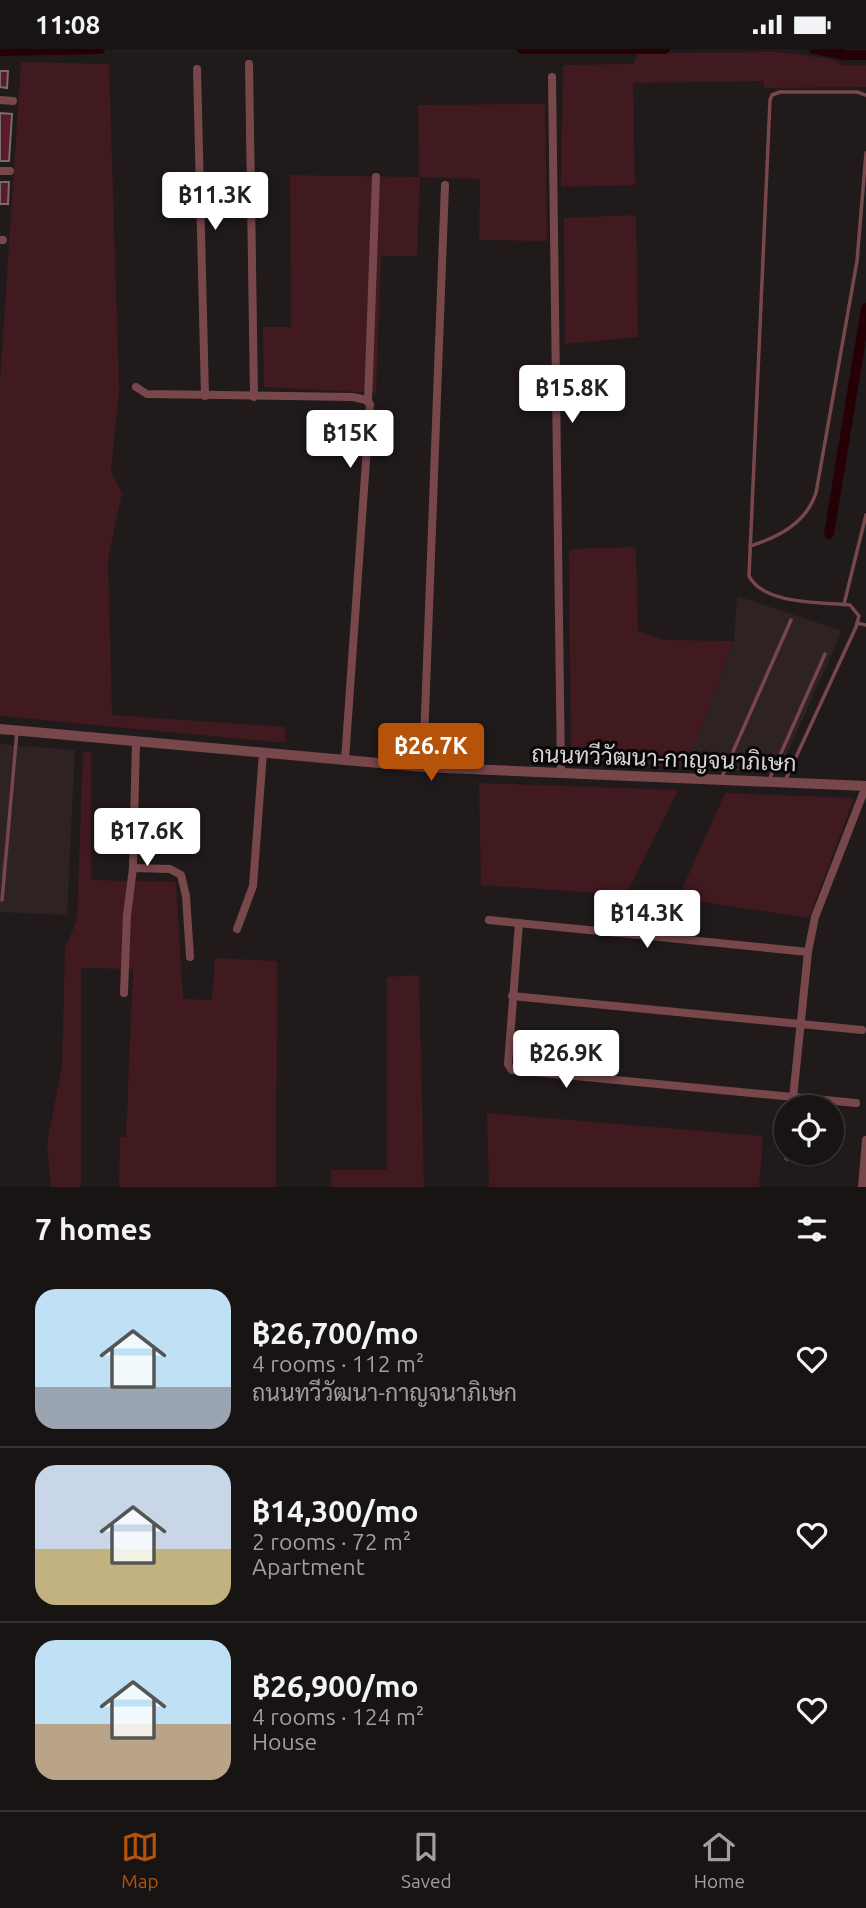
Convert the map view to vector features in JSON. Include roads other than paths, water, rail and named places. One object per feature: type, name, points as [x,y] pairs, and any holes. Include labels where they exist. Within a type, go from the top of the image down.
[{"type":"street","points":[[249,64],[254,397]]},
{"type":"street","points":[[197,69],[205,396]]},
{"type":"street","points":[[552,77],[561,774]]},
{"type":"street","points":[[0,100],[12,101]]},
{"type":"street","points":[[345,760],[361,500],[372,413],[368,402],[376,177]]},
{"type":"street","points":[[423,767],[445,185]]},
{"type":"street","points":[[135,387],[148,394],[353,397],[368,402]]},
{"type":"street","name":"ถนนทวีวัฒนา-กาญจนาภิเษก","points":[[0,729],[423,767],[866,786]]},
{"type":"street","points":[[124,993],[127,915],[133,868],[135,741]]},
{"type":"street","points":[[237,929],[253,886],[263,753]]},
{"type":"street","points":[[793,1095],[808,952],[824,888],[866,786]]},
{"type":"street","points":[[133,868],[170,869],[181,875],[186,896],[190,957]]},
{"type":"street","points":[[489,919],[808,952]]},
{"type":"street","points":[[519,923],[508,1064],[512,1070],[774,1095]]},
{"type":"street","points":[[512,996],[862,1030]]},
{"type":"street","points":[[844,1102],[856,1103]]},
{"type":"street","points":[[862,1187],[866,1140]]},
{"type":"lane","points":[[784,782],[859,615],[849,605],[779,596],[761,590],[749,576],[770,100],[772,95],[780,92],[857,92],[866,95]]},
{"type":"lane","points":[[750,546],[776,538],[795,524],[811,508],[816,493],[857,261],[866,153]]},
{"type":"lane","points":[[844,604],[866,515]]},
{"type":"lane","points":[[720,781],[791,620]]},
{"type":"lane","points":[[857,623],[866,625]]},
{"type":"lane","points":[[769,782],[825,654]]},
{"type":"lane","points":[[2,900],[18,730]]},
{"type":"waterway","points":[[0,51],[100,49]]},
{"type":"waterway","points":[[522,49],[665,49]]},
{"type":"waterway","points":[[814,49],[846,55],[866,55]]},
{"type":"waterway","points":[[829,534],[866,308]]}]
